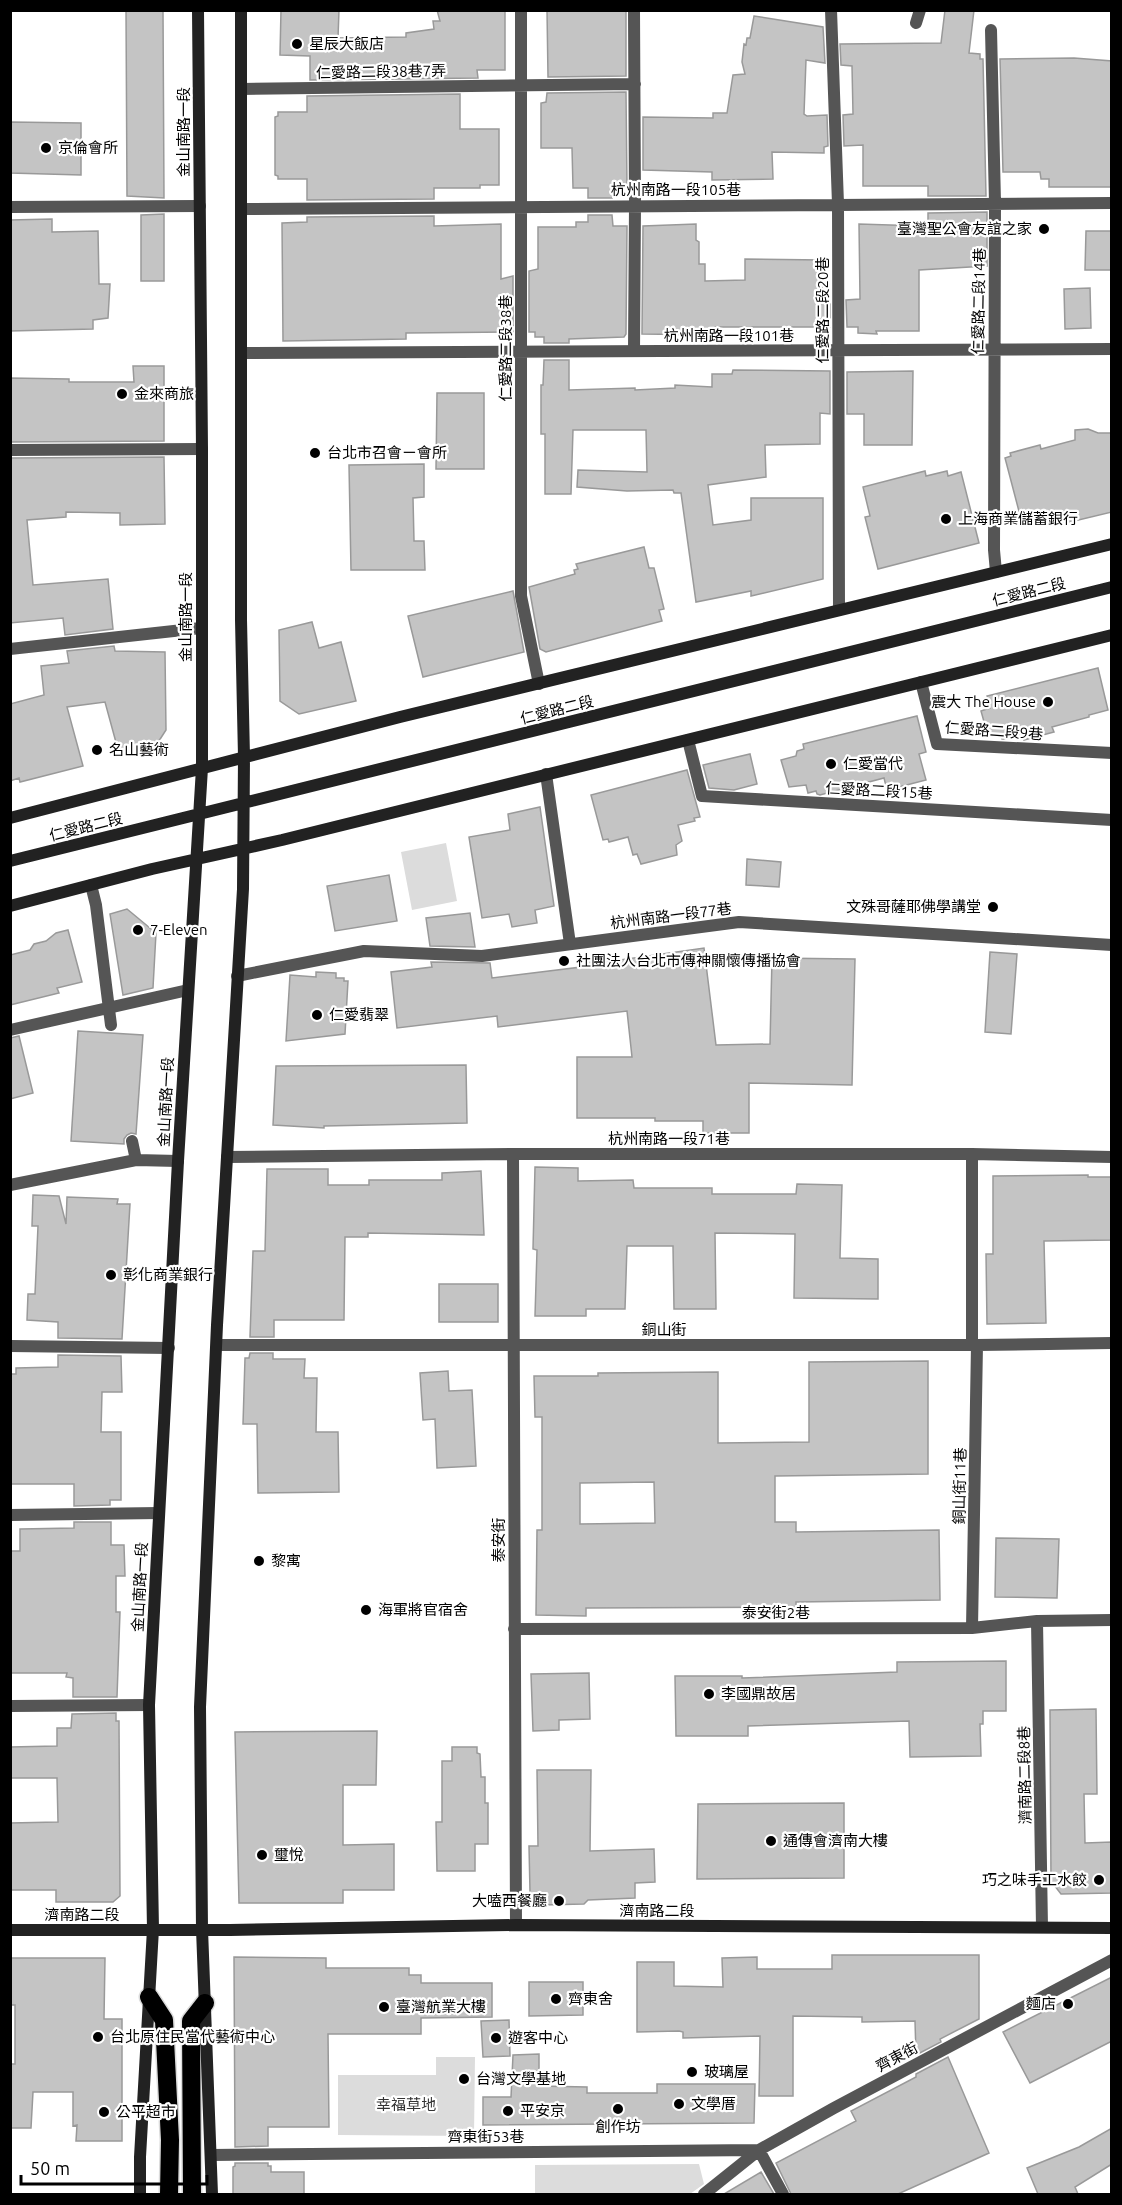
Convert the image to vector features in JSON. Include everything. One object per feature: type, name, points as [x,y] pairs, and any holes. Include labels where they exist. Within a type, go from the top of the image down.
[{"type":"highway","points":[[149,1997],[164,2020],[170,2140],[169,2194]]},
{"type":"highway","points":[[192,2194],[191,2021],[205,2002]]},
{"type":"main road","name":"金山南路一段","points":[[140,2194],[140,2157],[153,1929],[149,1705],[195,859],[202,768],[198,10]]},
{"type":"main road","points":[[212,2194],[202,1929],[200,1707],[217,1345],[243,890],[241,10]]},
{"type":"main road","name":"仁愛路二段","points":[[10,818],[244,756],[1112,544]]},
{"type":"main road","name":"仁愛路二段","points":[[10,861],[1112,587]]},
{"type":"main road","points":[[10,906],[1112,635]]},
{"type":"main road","name":"濟南路二段","points":[[10,1930],[516,1925],[1112,1928]]},
{"type":"street","name":"仁愛路二段38巷","points":[[521,10],[521,596],[539,684]]},
{"type":"street","points":[[634,10],[634,351]]},
{"type":"street","name":"仁愛路二段20巷","points":[[831,10],[838,204],[839,610]]},
{"type":"street","name":"仁愛路二段14巷","points":[[992,30],[995,203],[994,550],[996,572]]},
{"type":"street","name":"仁愛路二段38巷7弄","points":[[241,89],[635,84]]},
{"type":"street","name":"杭州南路一段105巷","points":[[241,209],[1112,204]]},
{"type":"street","points":[[10,207],[200,206]]},
{"type":"street","name":"杭州南路一段101巷","points":[[242,353],[1112,349]]},
{"type":"street","points":[[10,450],[202,449]]},
{"type":"street","points":[[10,649],[201,628]]},
{"type":"street","name":"仁愛路二段9巷","points":[[921,682],[937,744],[1112,753]]},
{"type":"street","name":"仁愛路二段15巷","points":[[688,740],[702,796],[1112,820]]},
{"type":"street","points":[[546,774],[570,944]]},
{"type":"street","points":[[91,885],[96,905],[111,1025]]},
{"type":"street","name":"杭州南路一段77巷","points":[[237,976],[364,951],[482,956],[739,922],[1112,945]]},
{"type":"street","points":[[10,1030],[188,990]]},
{"type":"street","points":[[132,1141],[136,1160]]},
{"type":"street","name":"杭州南路一段71巷","points":[[227,1157],[513,1154],[972,1154],[1112,1157]]},
{"type":"street","name":"泰安街","points":[[513,1154],[516,1925]]},
{"type":"street","name":"銅山街11巷","points":[[972,1154],[974,1345],[972,1628]]},
{"type":"street","points":[[10,1185],[136,1160],[178,1161]]},
{"type":"street","name":"銅山街","points":[[217,1345],[1112,1343]]},
{"type":"street","points":[[10,1346],[169,1348]]},
{"type":"street","points":[[10,1515],[159,1513]]},
{"type":"street","name":"泰安街2巷","points":[[514,1629],[972,1628],[1037,1621],[1112,1620]]},
{"type":"street","name":"濟南路二段8巷","points":[[1037,1621],[1042,1927]]},
{"type":"street","points":[[10,1706],[149,1705]]},
{"type":"street","name":"齊東街","points":[[704,2194],[759,2150],[844,2102],[1112,1960]]},
{"type":"street","points":[[759,2150],[783,2194]]},
{"type":"street","name":"齊東街53巷","points":[[212,2155],[759,2150]]},
{"type":"green space","points":[[446,843],[457,901],[412,910],[401,852]]},
{"type":"green space","name":"幸福草地","points":[[436,2057],[475,2057],[474,2136],[338,2135],[338,2075],[436,2075]]},
{"type":"green space","points":[[699,2164],[704,2184],[690,2194],[535,2194],[535,2165]]},
{"type":"building","points":[[126,10],[163,10],[164,198],[127,196]]},
{"type":"building","points":[[281,10],[339,10],[338,38],[406,37],[406,33],[434,29],[433,21],[440,21],[437,10],[505,10],[505,70],[477,70],[478,78],[310,80],[310,56],[280,55]]},
{"type":"building","points":[[547,10],[626,10],[626,76],[548,77]]},
{"type":"building","points":[[945,10],[974,10],[969,53],[980,54],[980,59],[983,59],[986,196],[928,196],[928,186],[863,186],[863,145],[844,146],[843,115],[853,114],[852,66],[841,65],[840,44],[941,43]]},
{"type":"building","points":[[754,16],[823,27],[825,63],[806,60],[804,114],[807,116],[827,115],[828,146],[824,147],[824,153],[772,152],[773,179],[712,180],[712,172],[643,170],[643,117],[713,118],[713,113],[727,113],[733,75],[745,74],[742,62],[744,44],[746,45],[747,38],[750,38]]},
{"type":"building","points":[[1074,58],[1112,61],[1112,187],[1049,187],[1049,179],[1041,179],[1040,172],[1003,172],[1000,59]]},
{"type":"building","points":[[626,92],[627,187],[612,187],[612,198],[588,198],[588,188],[573,188],[572,148],[541,148],[541,103],[546,102],[547,93]]},
{"type":"building","points":[[460,94],[460,129],[499,129],[499,185],[480,185],[480,188],[434,188],[434,199],[307,200],[307,179],[278,179],[275,175],[275,117],[278,116],[278,112],[307,112],[307,96]]},
{"type":"building","name":"京倫會所","points":[[10,122],[81,123],[81,175],[10,173]]},
{"type":"building","points":[[987,212],[987,266],[919,270],[919,331],[858,333],[858,327],[847,327],[846,300],[860,299],[859,224],[922,226],[922,223],[928,223],[928,213]]},
{"type":"building","points":[[164,214],[164,281],[141,281],[141,215]]},
{"type":"building","points":[[588,215],[612,215],[613,226],[627,226],[626,334],[624,337],[569,339],[569,343],[544,343],[544,337],[535,337],[535,332],[529,332],[529,271],[538,269],[538,227],[576,227],[576,222],[588,222]]},
{"type":"building","points":[[434,216],[434,226],[501,224],[501,279],[513,276],[513,332],[406,333],[406,339],[283,341],[282,223],[307,222],[307,217]]},
{"type":"building","points":[[52,219],[52,232],[98,231],[99,284],[110,284],[108,318],[93,320],[93,329],[10,331],[10,220]]},
{"type":"building","points":[[696,224],[699,264],[705,264],[705,281],[745,280],[745,259],[823,260],[822,301],[830,301],[830,327],[715,327],[715,335],[642,334],[643,226]]},
{"type":"building","points":[[1086,231],[1112,231],[1112,270],[1085,270]]},
{"type":"building","points":[[1090,288],[1091,328],[1065,329],[1064,289]]},
{"type":"building","points":[[544,360],[569,360],[569,390],[635,388],[635,390],[675,388],[675,385],[712,387],[712,374],[732,374],[733,370],[830,371],[830,414],[820,413],[820,444],[765,445],[766,477],[708,485],[713,525],[751,520],[751,498],[823,498],[823,579],[751,596],[751,591],[696,602],[681,493],[674,493],[673,490],[627,491],[577,487],[578,470],[647,472],[646,430],[573,430],[571,494],[545,494],[545,434],[541,434],[541,385],[543,385]]},
{"type":"building","points":[[133,366],[164,366],[164,441],[10,442],[10,378],[69,379],[69,382],[134,382]]},
{"type":"building","points":[[913,371],[912,445],[864,445],[864,414],[847,414],[847,372]]},
{"type":"building","points":[[437,393],[484,393],[484,469],[436,469]]},
{"type":"building","points":[[1088,429],[1098,433],[1112,433],[1112,512],[1066,523],[1021,519],[1005,458],[1011,456],[1010,453],[1040,445],[1041,449],[1075,440],[1075,430]]},
{"type":"building","points":[[164,457],[165,524],[120,525],[120,513],[66,512],[66,517],[27,520],[33,585],[108,579],[113,629],[65,635],[63,618],[10,623],[10,458]]},
{"type":"building","points":[[424,464],[424,497],[413,498],[414,541],[424,541],[425,570],[351,570],[349,465]]},
{"type":"building","points":[[925,471],[926,476],[947,471],[948,476],[961,472],[979,543],[878,569],[865,517],[870,516],[863,487]]},
{"type":"building","points":[[644,547],[649,568],[654,568],[664,609],[659,610],[662,621],[546,652],[540,649],[529,587],[575,574],[574,570],[578,569],[576,564]]},
{"type":"building","points":[[513,591],[524,652],[423,677],[408,616]]},
{"type":"building","points":[[312,622],[319,648],[341,642],[356,701],[299,714],[280,701],[279,630]]},
{"type":"building","points":[[114,646],[115,651],[165,652],[166,730],[155,747],[120,757],[105,702],[67,707],[83,766],[20,782],[19,778],[10,781],[10,704],[44,695],[41,666],[69,663],[67,651]]},
{"type":"building","name":"震大 The House","points":[[1098,668],[1108,710],[1052,727],[1054,732],[1024,740],[1023,735],[1005,739],[1001,736],[997,737],[996,734],[988,736],[981,711],[990,708],[987,696]]},
{"type":"building","points":[[917,716],[926,752],[919,754],[926,780],[887,790],[884,778],[820,795],[816,791],[808,793],[806,785],[789,787],[781,760],[796,756],[797,751],[804,749],[803,744]]},
{"type":"building","points":[[750,754],[757,784],[734,790],[709,788],[703,765]]},
{"type":"building","points":[[687,770],[700,817],[694,818],[695,821],[678,825],[682,841],[676,845],[677,855],[641,864],[637,854],[633,855],[628,837],[609,842],[608,839],[603,840],[591,795]]},
{"type":"building","points":[[540,807],[554,906],[535,910],[537,923],[512,927],[509,914],[482,918],[469,837],[510,830],[508,814]]},
{"type":"building","points":[[747,859],[781,862],[779,887],[746,885]]},
{"type":"building","points":[[389,875],[397,921],[335,931],[327,886]]},
{"type":"building","points":[[127,909],[156,933],[153,988],[123,995],[110,914]]},
{"type":"building","points":[[470,913],[475,947],[430,946],[426,918]]},
{"type":"building","points":[[68,930],[82,982],[57,988],[59,993],[10,1005],[10,955],[30,950],[34,944]]},
{"type":"building","points":[[704,948],[716,1045],[770,1044],[772,958],[855,959],[852,1085],[749,1083],[749,1133],[703,1133],[703,1121],[655,1121],[655,1118],[577,1118],[577,1057],[632,1057],[627,1011],[498,1027],[497,1016],[397,1028],[391,972],[432,967],[431,962],[490,963],[492,978],[581,967],[580,959],[612,955],[613,961]]},
{"type":"building","points":[[990,952],[1017,954],[1011,1034],[985,1032]]},
{"type":"building","name":"仁愛翡翠","points":[[316,972],[336,973],[336,978],[344,978],[344,981],[348,981],[345,1034],[286,1041],[290,975],[316,977]]},
{"type":"building","points":[[78,1031],[143,1035],[136,1134],[127,1135],[124,1144],[71,1141]]},
{"type":"building","points":[[19,1036],[33,1093],[10,1099],[10,1038]]},
{"type":"building","points":[[466,1065],[467,1123],[324,1126],[324,1128],[273,1125],[276,1066]]},
{"type":"building","points":[[535,1167],[578,1168],[578,1181],[633,1180],[634,1188],[712,1188],[712,1194],[796,1194],[797,1184],[842,1185],[840,1258],[878,1259],[878,1299],[794,1298],[795,1234],[715,1233],[716,1309],[674,1309],[673,1246],[627,1246],[625,1309],[586,1309],[586,1316],[535,1316],[537,1250],[533,1249]]},
{"type":"building","points":[[267,1169],[328,1169],[328,1185],[369,1185],[369,1180],[442,1180],[442,1173],[481,1171],[484,1235],[368,1233],[368,1237],[345,1237],[344,1320],[274,1320],[274,1337],[250,1337],[253,1251],[265,1251]]},
{"type":"building","points":[[1088,1175],[1088,1177],[1112,1177],[1112,1240],[1044,1241],[1046,1323],[987,1324],[986,1254],[993,1254],[993,1176]]},
{"type":"building","points":[[33,1195],[59,1196],[66,1224],[67,1197],[118,1199],[117,1204],[130,1204],[122,1339],[58,1338],[58,1322],[27,1320],[28,1294],[35,1294],[38,1226],[32,1226]]},
{"type":"building","points":[[439,1284],[498,1284],[498,1322],[439,1322]]},
{"type":"building","points":[[250,1353],[273,1353],[273,1359],[305,1359],[304,1378],[317,1378],[316,1432],[338,1432],[339,1492],[258,1493],[257,1424],[243,1424],[245,1358],[249,1358]]},
{"type":"building","points":[[58,1355],[121,1356],[122,1392],[102,1392],[101,1432],[121,1432],[121,1500],[110,1500],[110,1505],[74,1506],[74,1484],[10,1484],[10,1374],[16,1374],[16,1368],[58,1367]]},
{"type":"building","points":[[928,1361],[928,1474],[775,1476],[775,1522],[796,1522],[796,1532],[939,1530],[940,1600],[796,1602],[796,1607],[586,1608],[586,1616],[536,1615],[537,1530],[542,1530],[542,1417],[535,1417],[534,1376],[718,1372],[718,1443],[809,1442],[809,1362]],"holes":[[[654,1482],[655,1523],[580,1524],[580,1483]]]},
{"type":"building","points":[[448,1371],[449,1391],[472,1390],[476,1466],[437,1468],[435,1419],[423,1420],[420,1373]]},
{"type":"building","points":[[74,1522],[111,1522],[111,1545],[124,1545],[125,1576],[116,1576],[116,1612],[120,1612],[117,1697],[73,1697],[73,1678],[66,1677],[67,1673],[10,1673],[10,1551],[20,1551],[20,1529],[74,1528]]},
{"type":"building","points":[[996,1538],[1059,1539],[1057,1598],[995,1597]]},
{"type":"building","points":[[1006,1661],[1006,1711],[983,1711],[983,1724],[980,1724],[981,1756],[910,1757],[909,1721],[748,1726],[748,1736],[676,1736],[675,1676],[742,1676],[742,1678],[897,1672],[897,1662]]},
{"type":"building","points":[[589,1673],[590,1719],[559,1720],[559,1730],[533,1731],[531,1674]]},
{"type":"building","points":[[1096,1709],[1097,1794],[1084,1794],[1085,1843],[1112,1842],[1112,1893],[1061,1894],[1051,1881],[1050,1710]]},
{"type":"building","points":[[116,1713],[116,1721],[119,1721],[120,1896],[113,1902],[56,1902],[56,1890],[10,1890],[10,1823],[58,1822],[57,1778],[10,1778],[10,1747],[57,1746],[57,1728],[71,1728],[72,1714]]},
{"type":"building","points":[[377,1731],[376,1785],[343,1785],[343,1845],[394,1844],[394,1890],[343,1890],[343,1903],[239,1903],[235,1732]]},
{"type":"building","points":[[452,1747],[477,1747],[477,1753],[480,1754],[481,1777],[485,1777],[485,1803],[488,1803],[488,1844],[475,1844],[475,1871],[437,1871],[436,1822],[442,1822],[442,1761],[452,1761]]},
{"type":"building","points":[[537,1770],[591,1770],[590,1851],[654,1849],[655,1882],[635,1883],[635,1898],[588,1900],[584,1904],[542,1905],[530,1892],[529,1846],[538,1846]]},
{"type":"building","name":"通傳會濟南大樓","points":[[844,1803],[844,1878],[697,1879],[698,1804]]},
{"type":"building","points":[[832,1955],[979,1955],[979,2019],[940,2039],[941,2042],[916,2055],[915,2021],[862,2022],[862,2017],[793,2016],[793,2096],[759,2096],[760,2036],[683,2038],[683,2032],[679,2031],[637,2032],[637,1962],[674,1962],[674,1986],[723,1987],[722,1958],[757,1957],[757,1969],[832,1969]]},
{"type":"building","points":[[234,1957],[326,1958],[326,1968],[409,1968],[409,1975],[421,1975],[421,1983],[492,1983],[492,2017],[421,2018],[421,2034],[328,2034],[329,2127],[268,2127],[268,2146],[235,2147]]},
{"type":"building","points":[[10,1958],[105,1958],[104,2019],[122,2019],[122,2141],[76,2141],[77,2125],[73,2126],[73,2092],[33,2092],[31,2128],[10,2128],[10,2064],[15,2064],[15,2005],[10,2005]]},
{"type":"building","points":[[1112,1977],[1112,2041],[1030,2083],[1003,2032]]},
{"type":"building","name":"齊東舍","points":[[529,1982],[583,1982],[583,2015],[529,2016]]},
{"type":"building","name":"遊客中心","points":[[509,2020],[510,2056],[483,2057],[481,2021]]},
{"type":"building","points":[[539,2054],[539,2086],[587,2087],[587,2093],[657,2093],[657,2084],[755,2084],[754,2123],[483,2125],[483,2097],[511,2097],[513,2055]]},
{"type":"building","points":[[948,2057],[989,2153],[898,2194],[791,2194],[776,2163],[856,2121],[851,2111],[916,2077],[916,2074]]},
{"type":"building","points":[[1112,2128],[1112,2164],[1075,2187],[1078,2194],[1038,2194],[1027,2168],[1079,2147]]},
{"type":"building","points":[[235,2163],[268,2163],[268,2166],[271,2166],[271,2172],[304,2172],[304,2194],[233,2194]]},
{"type":"building","points":[[761,2172],[774,2194],[724,2194]]},
{"type":"place","name":"星辰大飯店","points":[[297,44]]},
{"type":"place","name":"京倫會所","points":[[46,148]]},
{"type":"place","name":"臺灣聖公會友誼之家","points":[[1044,229]]},
{"type":"place","name":"金來商旅","points":[[122,394]]},
{"type":"place","name":"台北市召會ㄧ會所","points":[[315,453]]},
{"type":"place","name":"上海商業儲蓄銀行","points":[[946,519]]},
{"type":"place","name":"震大 The House","points":[[1048,702]]},
{"type":"place","name":"名山藝術","points":[[97,750]]},
{"type":"place","name":"仁愛當代","points":[[831,764]]},
{"type":"place","name":"文殊哥薩耶佛學講堂","points":[[993,907]]},
{"type":"place","name":"7-Eleven","points":[[138,930]]},
{"type":"place","name":"社團法人台北市傳神關懷傳播協會","points":[[564,961]]},
{"type":"place","name":"仁愛翡翠","points":[[317,1015]]},
{"type":"place","name":"彰化商業銀行","points":[[111,1275]]},
{"type":"place","name":"黎寓","points":[[259,1561]]},
{"type":"place","name":"海軍將官宿舍","points":[[366,1610]]},
{"type":"place","name":"李國鼎故居","points":[[709,1694]]},
{"type":"place","name":"通傳會濟南大樓","points":[[771,1841]]},
{"type":"place","name":"璽悅","points":[[262,1855]]},
{"type":"place","name":"巧之味手工水餃","points":[[1099,1880]]},
{"type":"place","name":"大嗑西餐廳","points":[[559,1901]]},
{"type":"place","name":"齊東舍","points":[[556,1999]]},
{"type":"place","name":"麵店","points":[[1068,2004]]},
{"type":"place","name":"臺灣航業大樓","points":[[384,2007]]},
{"type":"place","name":"台北原住民當代藝術中心","points":[[98,2037]]},
{"type":"place","name":"遊客中心","points":[[496,2038]]},
{"type":"place","name":"玻璃屋","points":[[692,2072]]},
{"type":"place","name":"台灣文學基地","points":[[464,2079]]},
{"type":"place","name":"文學厝","points":[[679,2104]]},
{"type":"place","name":"創作坊","points":[[618,2109]]},
{"type":"place","name":"平安京","points":[[508,2111]]},
{"type":"place","name":"公平超市","points":[[104,2112]]}]
